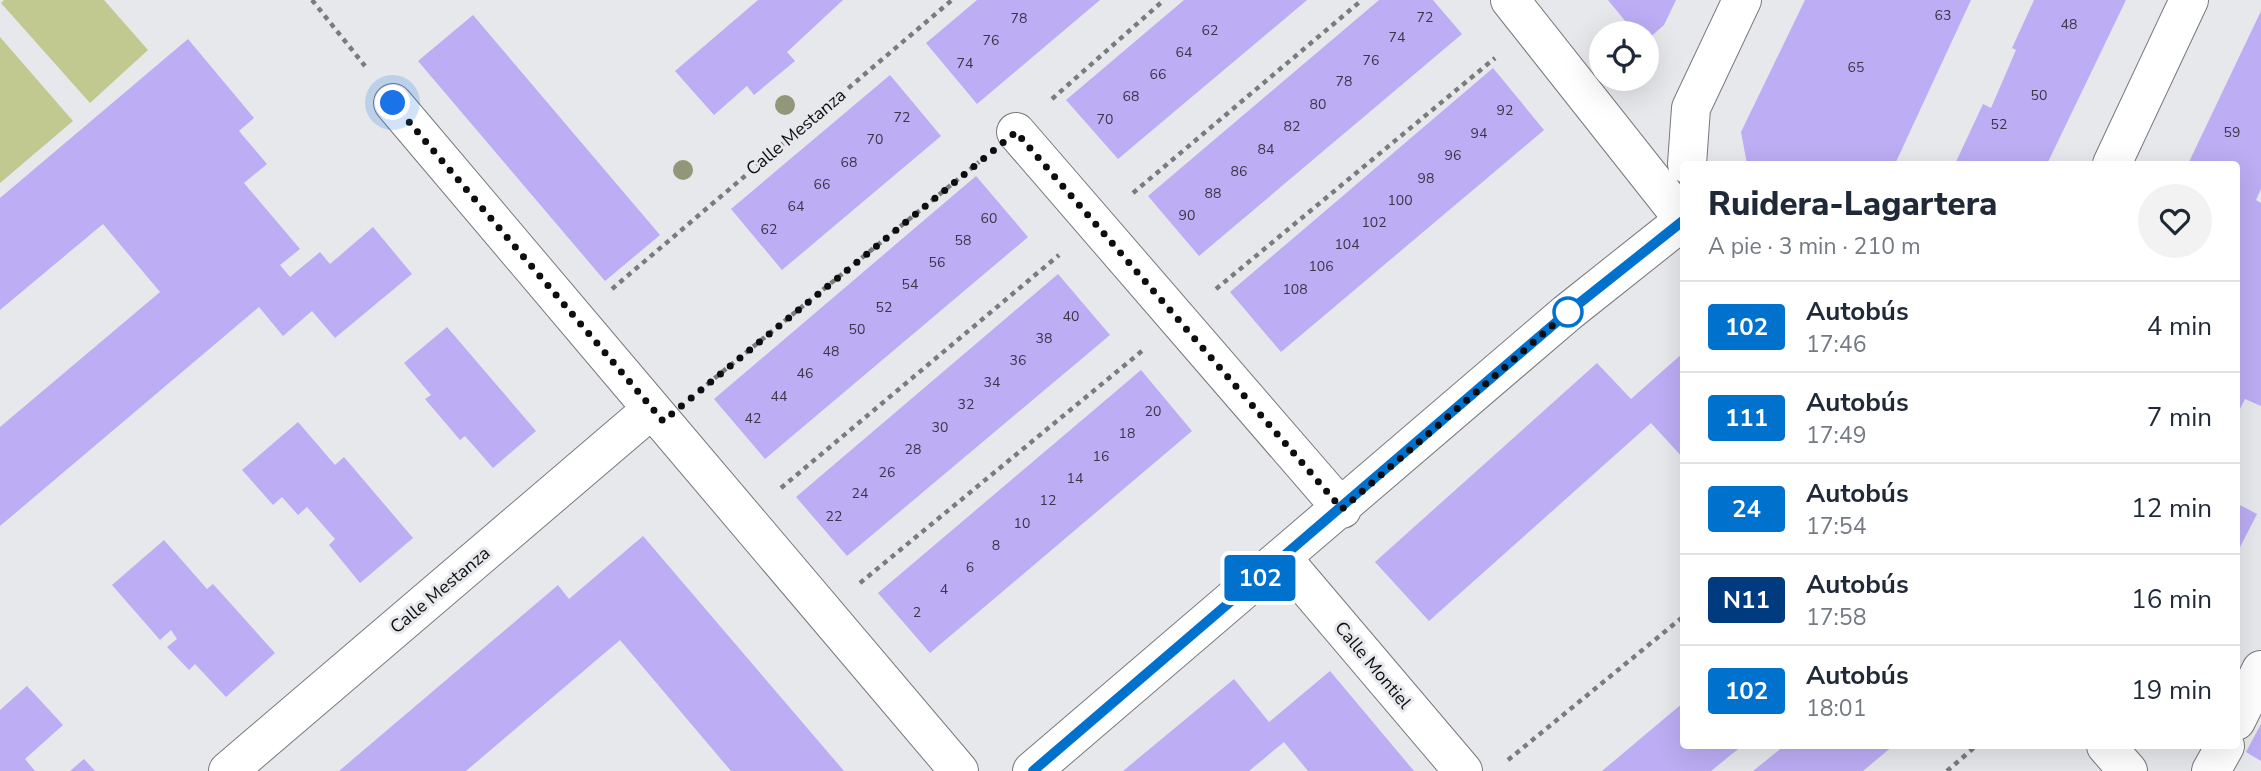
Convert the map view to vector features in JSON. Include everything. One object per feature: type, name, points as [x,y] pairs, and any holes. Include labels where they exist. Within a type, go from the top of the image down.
[{"type":"street","points":[[1510,0],[1680,215]]},
{"type":"street","points":[[1688,161],[1691,108],[1742,0]]},
{"type":"street","points":[[2113,161],[2189,0]]},
{"type":"street","points":[[393,103],[959,771]]},
{"type":"street","points":[[1016,132],[1342,509]]},
{"type":"street","points":[[1032,771],[1342,509],[1567,313],[1680,223]]},
{"type":"street","name":"Calle Mestanza","points":[[228,771],[657,415]]},
{"type":"street","name":"Calle Montiel","points":[[1283,559],[1463,771]]},
{"type":"street","points":[[2240,713],[2261,670]]},
{"type":"street","points":[[2109,749],[2128,771]]},
{"type":"street","points":[[2211,771],[2223,749]]},
{"type":"path","points":[[312,0],[393,103]]},
{"type":"path","name":"Calle Mestanza","points":[[577,319],[952,0]]},
{"type":"path","points":[[657,415],[1016,132],[1164,0]]},
{"type":"path","points":[[745,519],[1362,0]]},
{"type":"path","points":[[1505,762],[1680,619]]},
{"type":"path","points":[[1947,771],[1973,749]]},
{"type":"green space","points":[[4,0],[104,0],[148,50],[90,103],[1,3]]},
{"type":"green space","points":[[0,37],[73,121],[0,183]]},
{"type":"building","points":[[758,0],[843,0],[787,52],[795,61],[754,95],[747,86],[714,115],[675,71]]},
{"type":"building","points":[[977,0],[1100,0],[977,104],[926,43]]},
{"type":"building","points":[[1184,0],[1307,0],[1118,159],[1066,100]]},
{"type":"building","points":[[1379,0],[1433,0],[1462,34],[1199,256],[1148,196]]},
{"type":"building","points":[[1608,0],[1676,0],[1664,25],[1659,29],[1659,21],[1625,21]]},
{"type":"building","points":[[1805,0],[1971,0],[1896,161],[1746,161],[1741,132]]},
{"type":"building","points":[[2034,0],[2126,0],[2048,161],[1956,161],[1983,104],[1991,108],[2016,50],[2012,48]]},
{"type":"building","points":[[2261,11],[2261,189],[2256,200],[2261,203],[2261,406],[2245,399],[2240,409],[2240,161],[2189,161]]},
{"type":"building","points":[[473,15],[660,235],[605,281],[418,61]]},
{"type":"building","points":[[188,39],[254,118],[239,131],[267,164],[244,183],[300,249],[280,265],[290,277],[320,252],[330,264],[373,227],[412,274],[335,338],[312,311],[283,336],[259,307],[0,526],[0,427],[160,292],[103,224],[0,310],[0,198]]},
{"type":"building","points":[[1493,68],[1544,130],[1281,352],[1230,292]]},
{"type":"building","points":[[890,75],[941,136],[782,270],[731,209]]},
{"type":"building","points":[[976,176],[1028,237],[765,459],[714,399]]},
{"type":"building","points":[[1058,274],[1110,335],[847,556],[796,497]]},
{"type":"building","points":[[447,327],[536,431],[493,468],[465,436],[460,440],[425,399],[431,395],[404,363]]},
{"type":"building","points":[[1680,356],[1680,455],[1651,423],[1429,621],[1375,562],[1597,363],[1631,399]]},
{"type":"building","points":[[1141,370],[1192,431],[930,653],[878,593]]},
{"type":"building","points":[[298,422],[335,465],[344,457],[413,538],[360,583],[329,545],[335,539],[307,507],[298,515],[282,497],[273,505],[242,470]]},
{"type":"building","points":[[2240,505],[2257,514],[2240,547]]},
{"type":"building","points":[[643,536],[844,771],[731,771],[620,640],[466,771],[339,771],[558,585],[569,599]]},
{"type":"building","points":[[164,540],[207,589],[213,584],[275,653],[226,697],[195,664],[189,670],[167,647],[177,639],[171,630],[160,640],[112,585]]},
{"type":"building","points":[[1330,671],[1414,771],[1308,771],[1284,742],[1249,771],[1123,771],[1234,679],[1269,722]]},
{"type":"building","points":[[27,686],[63,725],[25,759],[35,771],[0,771],[0,710]]},
{"type":"building","points":[[1680,705],[1680,749],[1738,749],[1711,771],[1602,771]]},
{"type":"building","points":[[2261,724],[2261,761],[2246,752]]},
{"type":"building","points":[[1780,749],[1889,749],[1863,771],[1753,771]]},
{"type":"building","points":[[84,759],[95,771],[70,771]]},
{"type":"bus line","name":"102","points":[[1033,771],[1342,509],[1567,313],[1680,223]]},
{"type":"route","points":[[393,103],[663,421],[1016,132],[1342,509],[1568,312]]}]
